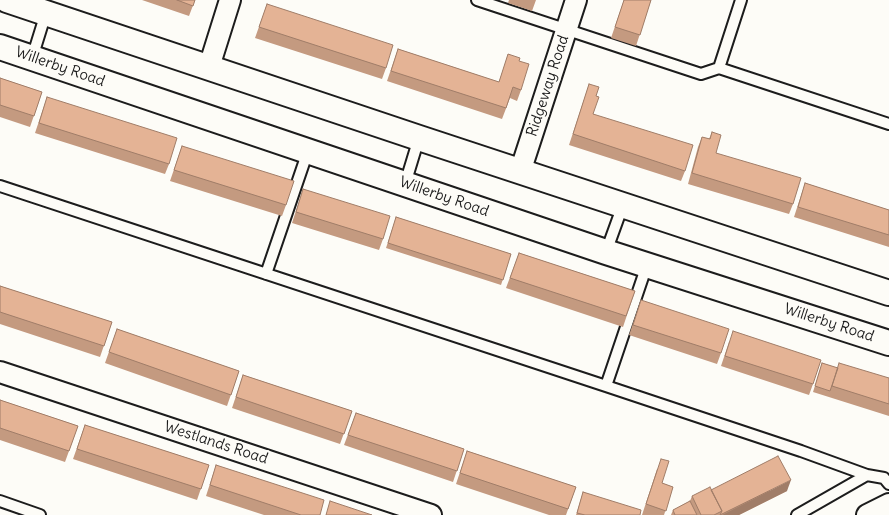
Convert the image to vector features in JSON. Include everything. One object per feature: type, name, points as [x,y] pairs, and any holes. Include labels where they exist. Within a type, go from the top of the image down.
[{"type":"street","points":[[7,0],[520,172],[889,293]]},
{"type":"street","points":[[209,67],[230,0]]},
{"type":"street","name":"Ridgeway Road","points":[[520,172],[576,0]]},
{"type":"street","name":"Willerby Road","points":[[0,47],[606,252],[889,343]]},
{"type":"street","name":"Westlands Road","points":[[0,372],[431,515]]},
{"type":"street","points":[[867,515],[889,504]]},
{"type":"lane","points":[[477,0],[701,74],[719,68],[889,124]]},
{"type":"lane","points":[[719,68],[741,0]]},
{"type":"lane","points":[[32,58],[46,13]]},
{"type":"lane","points":[[405,184],[419,138]]},
{"type":"lane","points":[[266,274],[308,151]]},
{"type":"lane","points":[[0,186],[606,386],[867,475],[884,478],[889,484]]},
{"type":"lane","points":[[606,252],[623,205]]},
{"type":"lane","points":[[606,386],[647,265]]},
{"type":"lane","points":[[797,515],[867,475]]},
{"type":"lane","points":[[0,501],[40,515]]},
{"type":"building","points":[[177,0],[195,0],[193,6]]},
{"type":"building","points":[[624,0],[651,0],[640,35],[615,27]]},
{"type":"building","points":[[267,4],[393,45],[386,68],[259,27]]},
{"type":"building","points":[[398,49],[499,82],[508,54],[520,58],[519,61],[529,64],[521,90],[513,87],[506,108],[391,71]]},
{"type":"building","points":[[0,78],[42,92],[34,116],[0,105]]},
{"type":"building","points":[[589,84],[599,87],[596,96],[599,97],[593,114],[693,145],[685,171],[573,134]]},
{"type":"building","points":[[47,97],[177,138],[169,164],[39,123]]},
{"type":"building","points":[[712,132],[721,135],[716,153],[801,178],[793,204],[692,173],[702,137],[710,139]]},
{"type":"building","points":[[182,146],[294,181],[286,205],[174,170]]},
{"type":"building","points":[[805,183],[889,210],[889,235],[798,207]]},
{"type":"building","points":[[303,189],[390,216],[383,239],[296,212]]},
{"type":"building","points":[[396,217],[511,254],[503,280],[388,243]]},
{"type":"building","points":[[519,253],[635,291],[626,316],[510,278]]},
{"type":"building","points":[[0,286],[112,322],[104,346],[0,312]]},
{"type":"building","points":[[641,300],[729,329],[721,353],[633,325]]},
{"type":"building","points":[[117,329],[239,371],[231,395],[109,352]]},
{"type":"building","points":[[733,331],[821,360],[813,384],[725,356]]},
{"type":"building","points":[[822,363],[838,368],[830,391],[815,386]]},
{"type":"building","points":[[839,363],[889,378],[889,404],[832,386]]},
{"type":"building","points":[[243,375],[352,411],[344,434],[236,397]]},
{"type":"building","points":[[0,400],[78,426],[69,451],[0,428]]},
{"type":"building","points":[[356,413],[464,449],[457,471],[348,435]]},
{"type":"building","points":[[85,425],[209,465],[201,489],[77,449]]},
{"type":"building","points":[[467,451],[576,487],[568,509],[460,473]]},
{"type":"building","points":[[778,456],[791,480],[720,515],[722,511],[711,490]]},
{"type":"building","points":[[661,459],[669,461],[662,483],[673,487],[666,511],[646,504]]},
{"type":"building","points":[[216,465],[324,500],[320,515],[301,515],[210,485]]},
{"type":"building","points":[[710,487],[722,511],[714,515],[701,515],[692,496]]},
{"type":"building","points":[[583,492],[641,510],[640,515],[585,515],[577,513]]},
{"type":"building","points":[[330,501],[372,515],[326,515]]},
{"type":"building","points":[[690,501],[697,515],[675,515],[673,510]]}]
